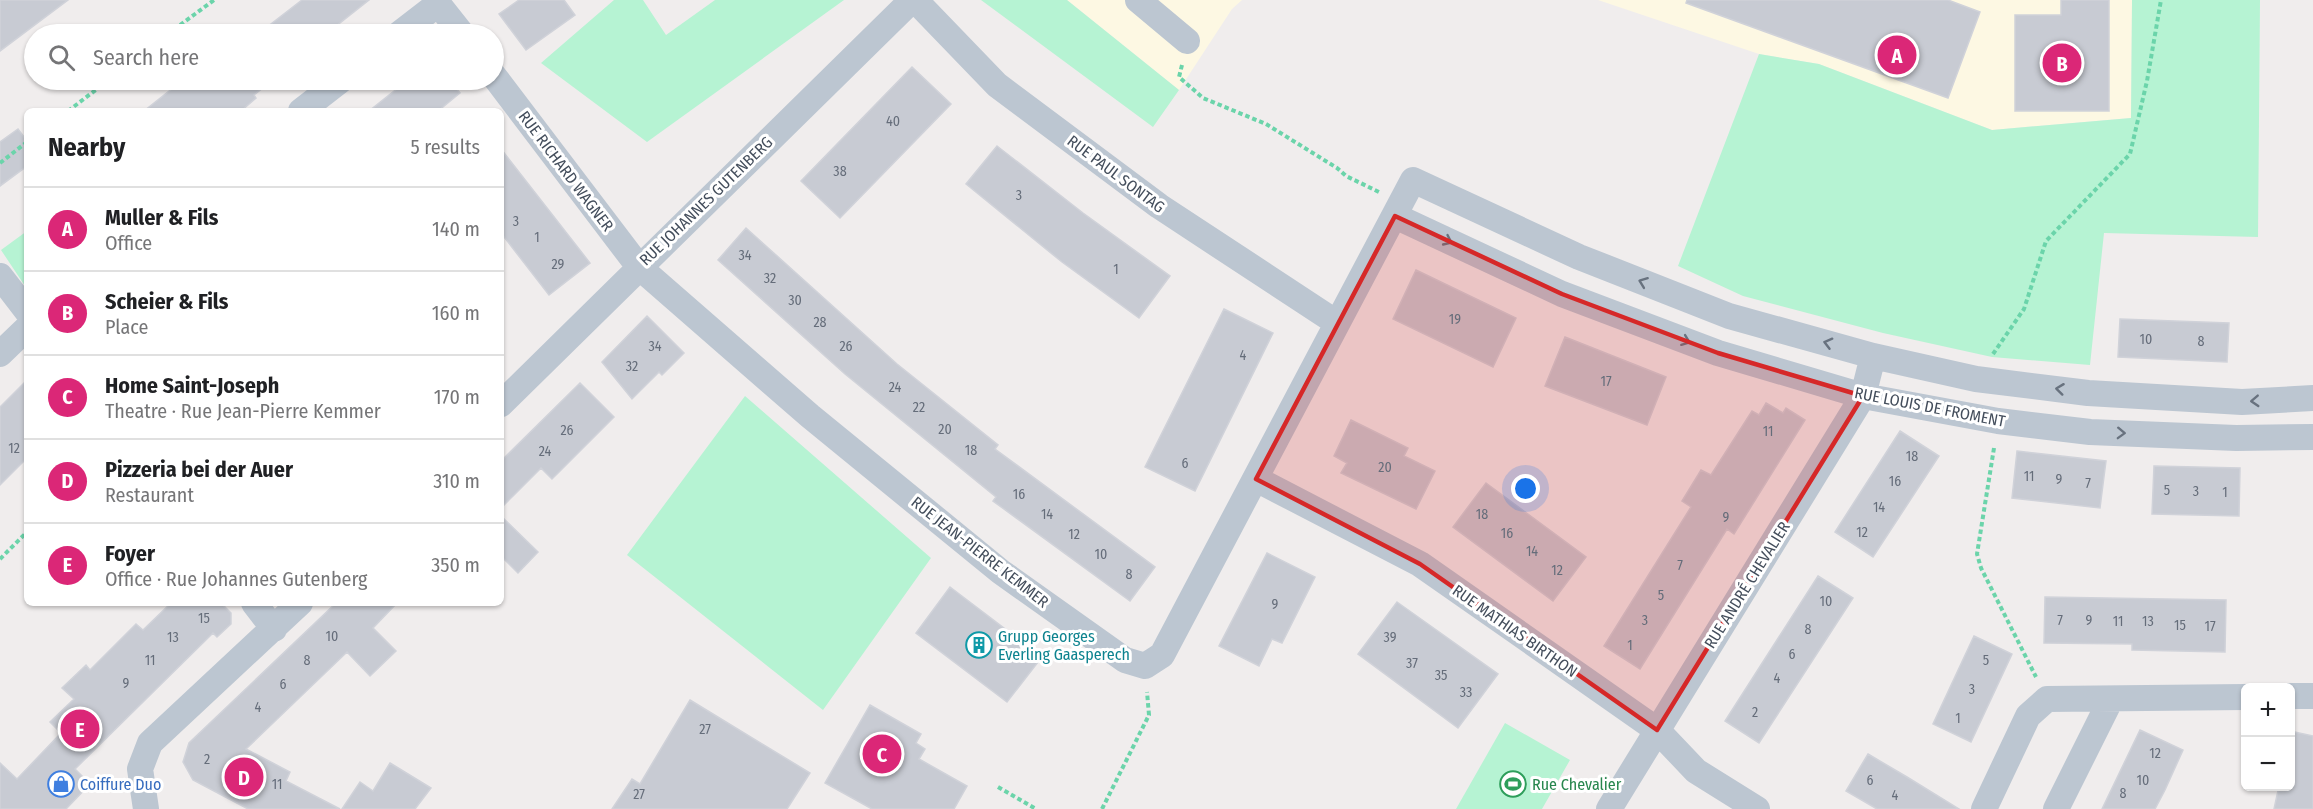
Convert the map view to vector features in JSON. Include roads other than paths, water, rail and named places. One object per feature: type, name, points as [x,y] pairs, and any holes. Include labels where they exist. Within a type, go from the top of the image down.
[{"type":"street","name":"RUE JOHANNES GUTENBERG","points":[[504,401],[914,0]]},
{"type":"street","name":"RUE PAUL SONTAG","points":[[914,0],[997,84],[1159,206],[1337,323]]},
{"type":"street","points":[[1138,0],[1187,41]]},
{"type":"street","points":[[411,24],[437,2],[454,24]]},
{"type":"street","name":"RUE RICHARD WAGNER","points":[[504,89],[639,267]]},
{"type":"street","points":[[305,108],[328,90]]},
{"type":"street","points":[[1256,479],[1413,180],[1579,257],[1729,316],[1873,356],[1976,379],[2088,393],[2242,402],[2313,398]]},
{"type":"street","name":"RUE LOUIS DE FROMENT","points":[[1398,210],[1562,294],[1718,353],[1863,396],[1998,421],[2090,432],[2236,438],[2313,437]]},
{"type":"street","points":[[1562,294],[1579,257]]},
{"type":"street","name":"RUE JEAN-PIERRE KEMMER","points":[[639,267],[810,416],[1001,572],[1125,660],[1145,666],[1162,655],[1256,479]]},
{"type":"street","points":[[0,276],[24,307]]},
{"type":"street","points":[[0,354],[24,331]]},
{"type":"street","name":"RUE ANDRÉ CHEVALIER","points":[[1609,809],[1863,396],[1873,356]]},
{"type":"street","name":"RUE MATHIAS BIRTHON","points":[[1256,479],[1420,564],[1657,730],[1696,771],[1757,809]]},
{"type":"street","points":[[256,606],[274,629]]},
{"type":"street","points":[[146,809],[140,769],[150,743],[297,606]]},
{"type":"street","points":[[2295,696],[2313,696]]},
{"type":"street","points":[[1984,809],[2028,716],[2047,699],[2241,697]]},
{"type":"street","points":[[2056,809],[2111,699]]},
{"type":"place","name":"Muller & Fils","points":[[1897,55]]},
{"type":"place","name":"Scheier & Fils","points":[[2062,63]]},
{"type":"place","name":"Grupp Georges Everling Gaasperech","points":[[979,645]]},
{"type":"place","name":"Foyer","points":[[80,729]]},
{"type":"place","name":"Home Saint-Joseph","points":[[882,754]]},
{"type":"place","name":"Pizzeria bei der Auer","points":[[244,777]]},
{"type":"place","name":"Coiffure Duo","points":[[61,784]]},
{"type":"place","name":"Rue Chevalier","points":[[1513,784]]}]
